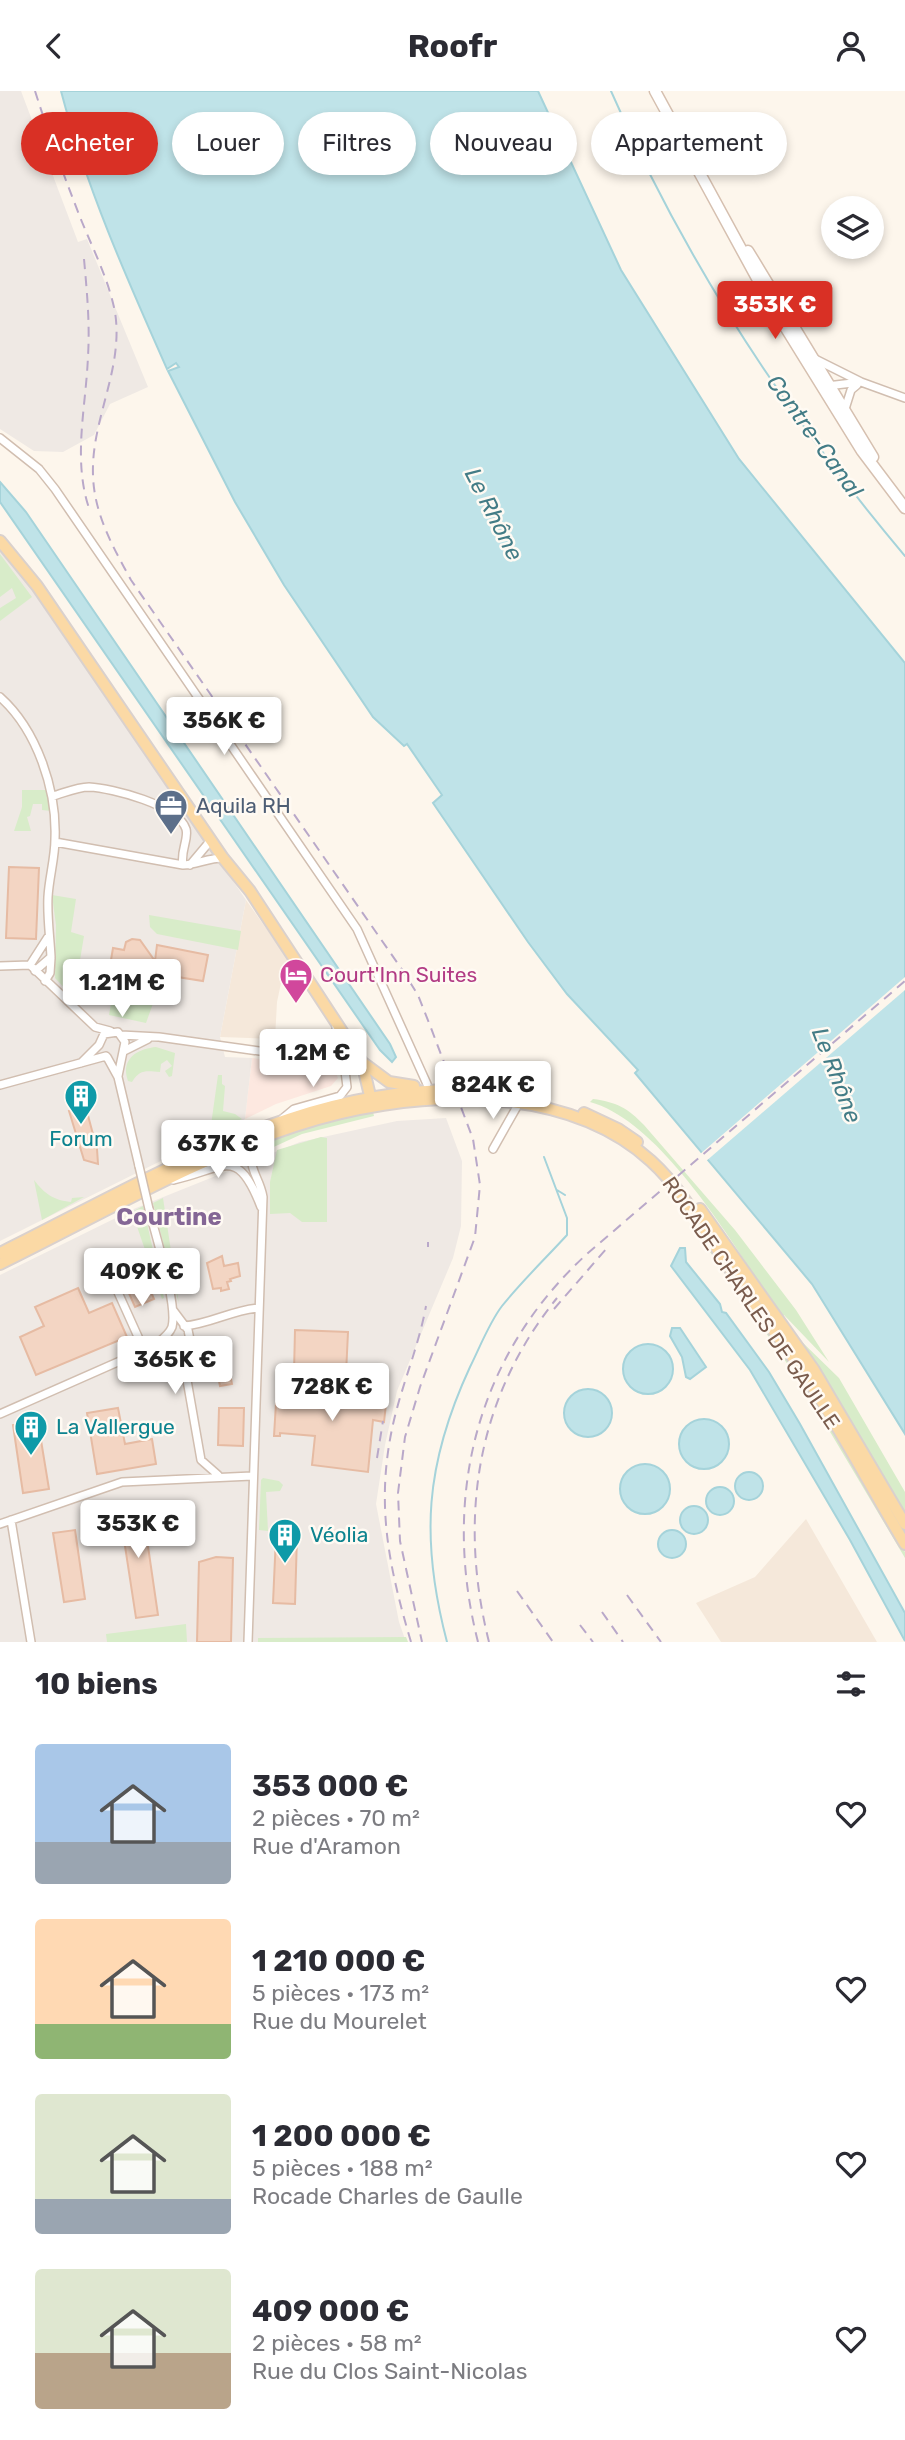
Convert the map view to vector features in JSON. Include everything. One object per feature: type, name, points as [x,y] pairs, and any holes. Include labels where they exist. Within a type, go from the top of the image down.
[{"type":"main road","points":[[655,91],[666,112]]},
{"type":"main road","points":[[699,175],[827,397],[862,451],[905,508]]},
{"type":"main road","points":[[699,175],[815,358],[892,489]]},
{"type":"main road","points":[[0,541],[37,586],[223,858],[250,891],[362,1062],[389,1082],[430,1087]]},
{"type":"main road","points":[[362,1062],[372,1098],[385,1106]]},
{"type":"main road","points":[[371,1071],[372,1098]]},
{"type":"main road","name":"ROCADE CHARLES DE GAULLE","points":[[0,1253],[192,1158],[281,1120],[430,1087],[477,1090],[557,1104],[618,1129],[654,1154],[685,1188],[814,1370],[905,1524]]},
{"type":"main road","points":[[309,1121],[372,1098]]},
{"type":"main road","name":"ROCADE CHARLES DE GAULLE","points":[[0,1264],[168,1181],[309,1121],[385,1106],[476,1100],[519,1103],[564,1113],[605,1131],[640,1151],[669,1180],[810,1384],[905,1544]]},
{"type":"street","points":[[789,335],[829,385]]},
{"type":"street","points":[[815,358],[861,382],[905,398]]},
{"type":"street","points":[[827,397],[829,385],[841,372]]},
{"type":"street","points":[[829,385],[861,382]]},
{"type":"street","points":[[845,409],[851,390],[861,382]]},
{"type":"street","points":[[0,438],[38,469],[55,489],[304,848],[357,929],[430,1087]]},
{"type":"street","points":[[0,697],[22,720],[52,796],[55,842],[48,897],[51,957],[50,973],[45,981]]},
{"type":"street","points":[[52,796],[91,787],[167,808],[185,826],[187,834],[181,852],[186,865]]},
{"type":"street","points":[[186,865],[211,840]]},
{"type":"street","points":[[55,842],[186,865],[211,858],[223,858]]},
{"type":"street","points":[[33,968],[49,936]]},
{"type":"street","points":[[0,966],[33,968],[51,957]]},
{"type":"street","points":[[33,968],[95,1027],[121,1035],[316,1059],[342,1067],[348,1076],[347,1087],[340,1095],[294,1109],[281,1120]]},
{"type":"street","points":[[316,1059],[329,1055],[338,1043],[336,1023]]},
{"type":"street","points":[[95,1027],[99,1042],[118,1077],[173,1309],[190,1336]]},
{"type":"street","points":[[80,1063],[110,1031]]},
{"type":"street","points":[[118,1077],[125,1042],[121,1035]]},
{"type":"street","points":[[0,1084],[122,1052],[152,1037]]},
{"type":"street","points":[[493,1149],[519,1103]]},
{"type":"street","points":[[248,1642],[261,1208],[261,1186],[253,1174],[251,1162],[252,1151],[259,1140]]},
{"type":"street","points":[[168,1181],[215,1167],[234,1166],[242,1171],[252,1184],[261,1208]]},
{"type":"street","points":[[112,1279],[144,1350]]},
{"type":"street","points":[[154,1346],[186,1344],[190,1336],[203,1324],[224,1314],[258,1308]]},
{"type":"street","points":[[173,1309],[170,1341],[176,1346],[184,1363],[201,1460],[220,1476]]},
{"type":"street","points":[[0,1414],[154,1346],[170,1331],[183,1326],[203,1324]]},
{"type":"street","points":[[191,1478],[201,1460]]},
{"type":"street","points":[[0,1524],[110,1485],[252,1476]]},
{"type":"street","points":[[10,1520],[31,1642]]},
{"type":"shaded area","points":[[0,91],[21,91],[29,112],[21,112],[21,175],[53,175],[78,242],[87,239],[148,387],[110,404],[94,435],[63,452],[34,451],[0,429]]},
{"type":"shaded area","points":[[0,548],[23,574],[246,900],[220,1037],[225,1057],[252,1058],[245,1119],[0,1241]]},
{"type":"shaded area","points":[[246,900],[290,962],[284,969],[277,1002],[275,1039],[220,1037]]},
{"type":"shaded area","points":[[252,1058],[334,1068],[338,1078],[331,1086],[276,1104],[245,1119]]},
{"type":"shaded area","points":[[446,1118],[462,1161],[461,1226],[453,1258],[397,1391],[376,1504],[399,1622],[406,1642],[0,1642],[0,1275],[136,1208],[300,1142],[397,1121]]},
{"type":"shaded area","points":[[806,1519],[877,1642],[721,1642],[696,1603],[755,1577]]},
{"type":"green space","points":[[0,554],[32,597],[0,621],[0,608],[16,598],[12,588],[0,597]]},
{"type":"green space","points":[[22,790],[51,790],[51,811],[42,810],[42,804],[33,804],[30,816],[27,817],[31,831],[14,831],[22,807]]},
{"type":"green space","points":[[52,895],[76,899],[71,932],[84,936],[78,972],[85,975],[82,1003],[55,978],[56,925]]},
{"type":"green space","points":[[149,915],[241,931],[238,950],[157,934],[150,927]]},
{"type":"green space","points":[[113,992],[140,1000],[155,998],[146,1023],[109,1015]]},
{"type":"green space","points":[[156,1047],[175,1053],[172,1076],[169,1077],[165,1071],[172,1066],[167,1060],[161,1064],[160,1072],[144,1072],[132,1082],[128,1081],[126,1067],[132,1056],[142,1050]]},
{"type":"green space","points":[[218,1075],[222,1075],[222,1084],[225,1086],[223,1111],[242,1119],[210,1132]]},
{"type":"green space","points":[[593,1099],[621,1107],[644,1125],[735,1230],[796,1310],[829,1362],[784,1315],[781,1316],[722,1226],[672,1162],[645,1135],[618,1114],[590,1102]]},
{"type":"green space","points":[[373,1112],[374,1116],[302,1134],[254,1156],[273,1138],[289,1132],[326,1121]]},
{"type":"green space","points":[[321,1137],[327,1138],[327,1222],[302,1222],[290,1213],[270,1214],[270,1182],[277,1150]]},
{"type":"green space","points":[[34,1180],[46,1193],[59,1200],[71,1202],[72,1198],[84,1197],[42,1220]]},
{"type":"green space","points":[[163,1198],[179,1304],[153,1203]]},
{"type":"green space","points":[[143,1206],[164,1298],[162,1299],[132,1212]]},
{"type":"green space","points":[[713,1250],[809,1390],[905,1552],[905,1558],[804,1388],[710,1252]]},
{"type":"green space","points":[[798,1338],[839,1378],[905,1492],[905,1512]]},
{"type":"green space","points":[[263,1478],[279,1481],[283,1485],[280,1491],[266,1492],[268,1531],[259,1530]]},
{"type":"green space","points":[[186,1624],[187,1642],[107,1642],[106,1634]]},
{"type":"green space","points":[[406,1637],[408,1642],[258,1642],[258,1638]]},
{"type":"water","name":"Le Rhône","points":[[61,91],[538,91],[548,112],[430,112],[430,175],[577,175],[621,270],[739,459],[905,663],[905,1434],[812,1284],[635,1073],[638,1070],[567,994],[528,942],[433,803],[442,795],[407,744],[404,746],[373,717],[284,585],[235,502],[168,371],[179,367],[176,363],[167,369],[122,267],[87,175],[158,175],[158,112],[67,112]]},
{"type":"water","points":[[0,482],[26,512],[390,1044],[396,1057],[392,1062],[380,1050],[0,502]]},
{"type":"water","points":[[680,1248],[685,1248],[686,1262],[769,1372],[800,1424],[905,1613],[905,1641],[850,1540],[750,1370],[671,1266]]},
{"type":"water","points":[[672,1328],[680,1328],[706,1367],[690,1379],[686,1377],[682,1357],[670,1336]]},
{"type":"water","points":[[648,1344],[665,1352],[673,1369],[665,1386],[648,1394],[631,1386],[623,1369],[631,1352]]},
{"type":"water","points":[[588,1389],[597,1390],[605,1396],[611,1404],[611,1422],[605,1430],[597,1436],[588,1437],[579,1436],[571,1430],[565,1422],[564,1413],[565,1404],[571,1396],[579,1390]]},
{"type":"water","points":[[704,1419],[721,1427],[729,1444],[721,1461],[704,1469],[687,1461],[679,1444],[687,1427]]},
{"type":"water","points":[[645,1464],[662,1472],[670,1489],[662,1506],[645,1514],[628,1506],[620,1489],[628,1472]]},
{"type":"water","points":[[749,1472],[759,1476],[763,1486],[759,1496],[749,1500],[739,1496],[735,1486],[739,1476]]},
{"type":"water","points":[[720,1487],[730,1491],[734,1501],[730,1511],[720,1515],[710,1511],[706,1501],[710,1491]]},
{"type":"water","points":[[694,1506],[704,1510],[708,1520],[704,1530],[694,1534],[684,1530],[680,1520],[684,1510]]},
{"type":"water","points":[[672,1530],[682,1534],[686,1544],[682,1554],[672,1558],[662,1554],[658,1544],[662,1534]]},
{"type":"pier","points":[[905,977],[905,990],[705,1162],[699,1155]]},
{"type":"building","points":[[9,867],[39,868],[36,939],[6,938]]},
{"type":"building","points":[[132,939],[140,940],[155,961],[157,945],[208,955],[203,981],[152,973],[151,980],[142,978],[138,996],[106,990],[113,948],[124,950],[126,942]]},
{"type":"building","name":"Forum","points":[[83,1097],[97,1149],[98,1164],[84,1160],[69,1111],[72,1110],[71,1105]]},
{"type":"building","points":[[222,1256],[224,1266],[238,1263],[240,1276],[230,1279],[231,1281],[227,1282],[229,1289],[221,1291],[221,1288],[213,1289],[207,1263]]},
{"type":"building","points":[[141,1257],[147,1271],[143,1273],[154,1299],[135,1307],[124,1282],[133,1277],[126,1263]]},
{"type":"building","points":[[78,1288],[89,1313],[112,1303],[127,1337],[36,1375],[20,1337],[44,1326],[35,1307]]},
{"type":"building","points":[[295,1330],[348,1332],[346,1374],[294,1372]]},
{"type":"building","points":[[224,1343],[232,1384],[220,1386],[216,1366],[205,1368],[201,1348]]},
{"type":"building","points":[[277,1386],[315,1390],[316,1387],[387,1395],[384,1422],[373,1420],[368,1472],[312,1465],[315,1436],[280,1433],[280,1436],[274,1436]]},
{"type":"building","points":[[118,1408],[125,1444],[152,1439],[156,1464],[97,1474],[87,1413]]},
{"type":"building","points":[[219,1408],[244,1408],[243,1446],[218,1445]]},
{"type":"building","name":"La Vallergue","points":[[38,1422],[49,1489],[23,1493],[13,1425]]},
{"type":"building","points":[[134,1503],[135,1513],[143,1512],[158,1615],[136,1618],[121,1520],[113,1521],[111,1509]]},
{"type":"building","points":[[75,1530],[85,1599],[64,1602],[53,1533]]},
{"type":"building","name":"Véolia","points":[[276,1536],[297,1536],[295,1604],[273,1603]]},
{"type":"building","points":[[216,1557],[233,1558],[231,1642],[197,1642],[199,1562]]},
{"type":"waterway","name":"Contre-Canal","points":[[611,91],[671,215],[741,334],[820,448],[905,556]]},
{"type":"waterway","points":[[447,1642],[433,1569],[431,1535],[436,1469],[455,1402],[493,1320],[502,1306],[567,1235],[567,1218],[544,1157]]},
{"type":"waterway","points":[[557,1190],[565,1195]]},
{"type":"railway","points":[[35,91],[69,190],[105,278],[115,312],[115,354],[97,434],[93,475],[97,503],[106,530],[131,580],[418,995],[473,1139],[480,1185],[475,1237],[420,1387],[405,1437],[398,1493],[400,1541],[422,1642]]},
{"type":"railway","points":[[84,259],[89,344],[81,454],[90,511]]},
{"type":"railway","points":[[478,1642],[468,1588],[464,1534],[467,1482],[477,1431],[494,1383],[518,1336],[550,1293],[588,1253],[905,981]]},
{"type":"railway","points":[[428,1242],[428,1247]]},
{"type":"railway","points":[[554,1309],[607,1248]]},
{"type":"railway","points":[[489,1642],[475,1550],[481,1461],[492,1418],[508,1377],[530,1336],[557,1298]]},
{"type":"railway","points":[[411,1642],[391,1559],[385,1478],[394,1420],[426,1306]]},
{"type":"railway","points":[[377,1458],[383,1421]]},
{"type":"railway","points":[[517,1591],[553,1642]]},
{"type":"railway","points":[[627,1595],[661,1642]]},
{"type":"railway","points":[[602,1612],[623,1642]]},
{"type":"railway","points":[[580,1625],[593,1642]]},
{"type":"place","name":"Aquila RH","points":[[171,836]]},
{"type":"place","name":"Court'Inn Suites","points":[[296,1005]]},
{"type":"place","name":"Forum","points":[[81,1126]]},
{"type":"place","name":"La Vallergue","points":[[31,1457]]},
{"type":"place","name":"Véolia","points":[[285,1565]]},
{"type":"district","name":"Courtine","points":[[169,1217]]}]
